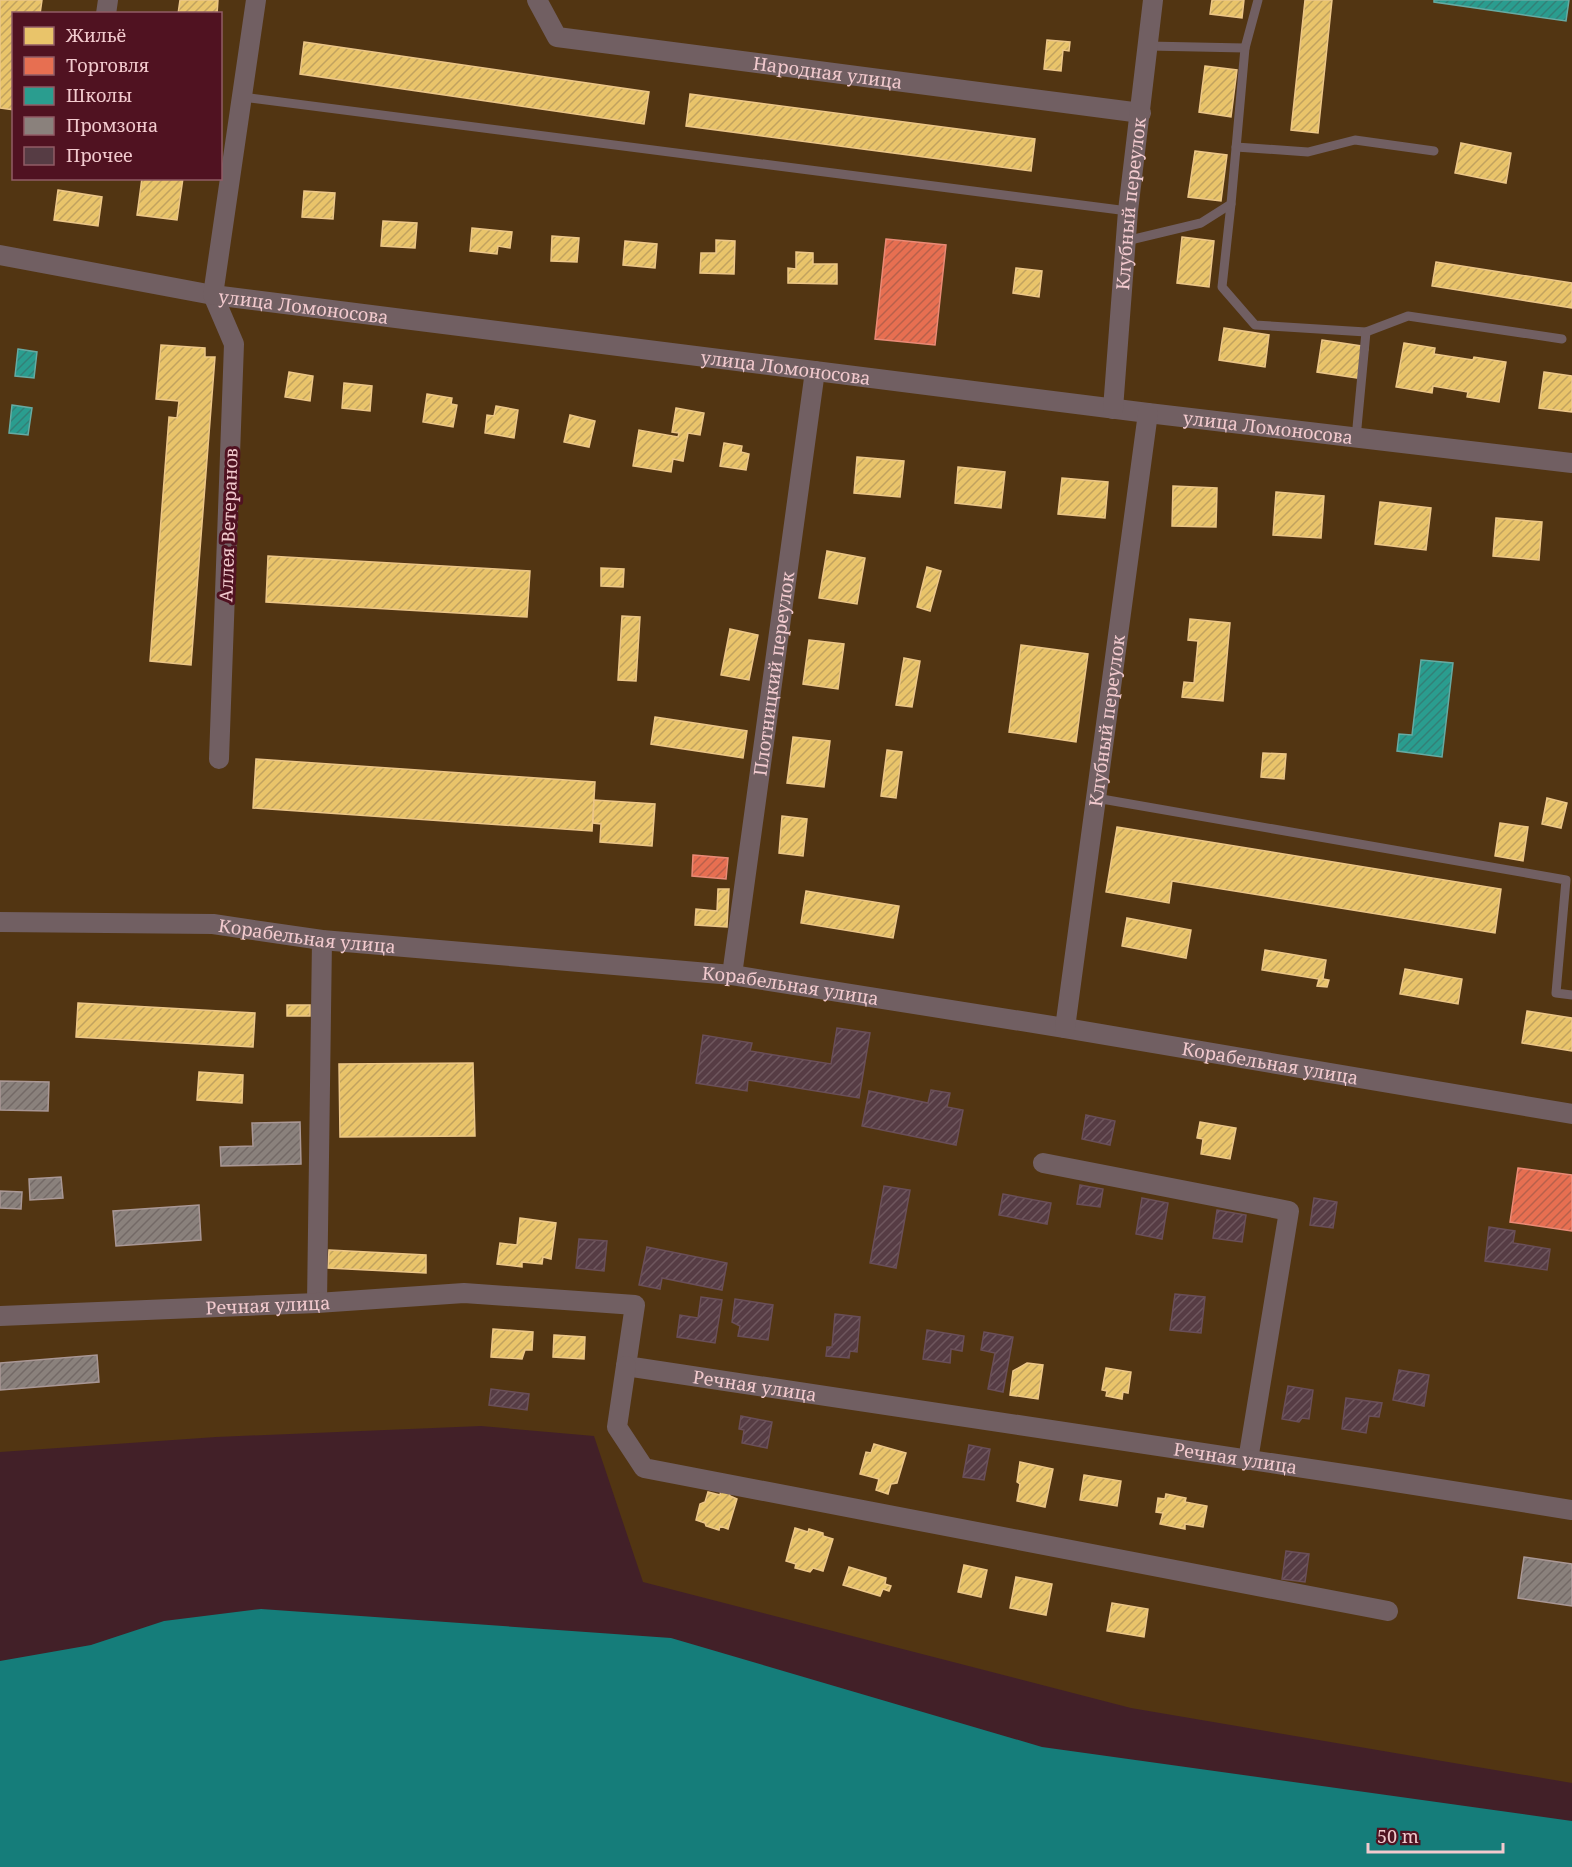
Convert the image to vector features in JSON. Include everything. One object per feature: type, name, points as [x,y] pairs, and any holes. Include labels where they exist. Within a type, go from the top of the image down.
[{"type":"street","points":[[213,295],[256,0]]},
{"type":"street","name":"Народная улица","points":[[537,0],[558,36],[1141,113]]},
{"type":"street","name":"Клубный переулок","points":[[1113,409],[1128,211],[1153,0]]},
{"type":"street","name":"улица Ломоносова","points":[[0,255],[213,295],[1148,414],[1572,463]]},
{"type":"street","name":"Аллея Ветеранов","points":[[213,295],[234,344],[219,759]]},
{"type":"street","name":"Плотницкий переулок","points":[[732,975],[815,371]]},
{"type":"street","name":"Клубный переулок","points":[[1065,1028],[1148,414]]},
{"type":"street","name":"Корабельная улица","points":[[0,922],[213,924],[322,940],[732,975],[1065,1028],[1572,1114]]},
{"type":"street","points":[[317,1303],[322,940]]},
{"type":"street","points":[[1043,1163],[1288,1211],[1248,1460]]},
{"type":"street","name":"Речная улица","points":[[0,1316],[317,1303],[464,1293],[635,1305],[626,1366],[1572,1510]]},
{"type":"street","points":[[626,1366],[617,1427],[644,1468],[1388,1611]]},
{"type":"lane","points":[[1258,0],[1245,48],[1222,287],[1255,325],[1366,332],[1408,316],[1563,339]]},
{"type":"lane","points":[[1148,46],[1245,48]]},
{"type":"lane","points":[[242,98],[1128,211]]},
{"type":"lane","points":[[1236,147],[1308,152],[1355,140],[1434,151]]},
{"type":"lane","points":[[1126,241],[1201,223],[1231,204]]},
{"type":"lane","points":[[1356,438],[1366,332]]},
{"type":"lane","points":[[1096,798],[1566,880],[1556,993],[1572,995]]},
{"type":"shaded area","points":[[0,0],[1572,0],[1572,1783],[1131,1708],[643,1582],[594,1436],[481,1426],[216,1437],[0,1452]]},
{"type":"water","points":[[261,1609],[671,1638],[1042,1747],[1572,1821],[1572,1867],[0,1867],[0,1661],[91,1645],[164,1621]]},
{"type":"building: Жильё","points":[[0,0],[42,0],[40,12],[12,12],[12,110],[0,108]]},
{"type":"building: Жильё","points":[[180,0],[218,0],[217,12],[178,12]]},
{"type":"building: Жильё","points":[[1212,0],[1244,0],[1242,18],[1210,14]]},
{"type":"building: Жильё","points":[[1305,0],[1332,0],[1318,133],[1291,130]]},
{"type":"building: Жильё","points":[[1047,40],[1070,42],[1069,51],[1063,50],[1061,71],[1044,69]]},
{"type":"building: Жильё","points":[[304,42],[649,92],[644,124],[300,74]]},
{"type":"building: Жильё","points":[[1205,66],[1237,70],[1231,117],[1199,112]]},
{"type":"building: Жильё","points":[[690,94],[1035,139],[1031,171],[686,126]]},
{"type":"building: Жильё","points":[[1461,143],[1511,153],[1506,183],[1455,173]]},
{"type":"building: Жильё","points":[[1195,151],[1227,155],[1221,201],[1188,197]]},
{"type":"building: Жильё","points":[[142,180],[183,180],[177,220],[137,215]]},
{"type":"building: Жильё","points":[[58,190],[102,197],[98,226],[54,220]]},
{"type":"building: Жильё","points":[[304,191],[335,193],[333,219],[302,217]]},
{"type":"building: Жильё","points":[[383,221],[417,223],[415,248],[381,246]]},
{"type":"building: Жильё","points":[[472,228],[512,232],[510,248],[498,246],[497,254],[470,251]]},
{"type":"building: Жильё","points":[[552,236],[579,238],[577,262],[551,261]]},
{"type":"building: Жильё","points":[[1182,237],[1214,241],[1209,287],[1177,283]]},
{"type":"building: Жильё","points":[[716,240],[735,241],[734,274],[700,273],[701,253],[716,253]]},
{"type":"building: Жильё","points":[[625,241],[657,244],[655,268],[623,265]]},
{"type":"building: Жильё","points":[[796,252],[813,253],[813,264],[837,264],[837,284],[788,283],[788,268],[796,269]]},
{"type":"building: Жильё","points":[[1436,262],[1572,283],[1572,308],[1432,286]]},
{"type":"building: Жильё","points":[[1016,268],[1042,271],[1039,297],[1013,293]]},
{"type":"building: Жильё","points":[[1224,328],[1269,335],[1265,367],[1219,360]]},
{"type":"building: Жильё","points":[[1322,340],[1368,347],[1363,379],[1317,372]]},
{"type":"building: Жильё","points":[[1404,343],[1435,348],[1434,354],[1506,362],[1499,402],[1467,397],[1468,392],[1433,386],[1432,393],[1396,387]]},
{"type":"building: Жильё","points":[[161,345],[205,348],[205,357],[215,357],[191,665],[150,661],[169,417],[177,418],[179,401],[156,399]]},
{"type":"building: Жильё","points":[[289,372],[313,376],[310,401],[285,397]]},
{"type":"building: Жильё","points":[[1544,372],[1572,376],[1572,412],[1539,408]]},
{"type":"building: Жильё","points":[[344,383],[372,386],[370,411],[342,408]]},
{"type":"building: Жильё","points":[[427,394],[452,398],[451,404],[457,405],[453,427],[423,422]]},
{"type":"building: Жильё","points":[[496,406],[518,410],[514,438],[485,433],[487,415],[494,416]]},
{"type":"building: Жильё","points":[[676,408],[704,413],[700,435],[688,433],[683,461],[673,459],[671,472],[633,466],[639,430],[678,437],[679,433],[672,432]]},
{"type":"building: Жильё","points":[[570,415],[595,421],[589,447],[564,442]]},
{"type":"building: Жильё","points":[[724,443],[742,446],[741,452],[749,454],[746,470],[720,466]]},
{"type":"building: Жильё","points":[[857,457],[904,461],[900,497],[854,493]]},
{"type":"building: Жильё","points":[[958,467],[1005,472],[1001,508],[955,503]]},
{"type":"building: Жильё","points":[[1062,478],[1108,482],[1105,518],[1058,514]]},
{"type":"building: Жильё","points":[[1173,486],[1217,488],[1216,527],[1172,526]]},
{"type":"building: Жильё","points":[[1276,492],[1324,496],[1321,538],[1273,535]]},
{"type":"building: Жильё","points":[[1380,502],[1431,508],[1426,550],[1375,544]]},
{"type":"building: Жильё","points":[[1496,518],[1542,522],[1539,560],[1493,556]]},
{"type":"building: Жильё","points":[[827,551],[865,558],[857,604],[819,598]]},
{"type":"building: Жильё","points":[[268,556],[530,571],[527,617],[266,602]]},
{"type":"building: Жильё","points":[[927,567],[941,571],[930,611],[917,607]]},
{"type":"building: Жильё","points":[[601,568],[624,569],[623,587],[601,586]]},
{"type":"building: Жильё","points":[[622,616],[640,617],[636,681],[618,680]]},
{"type":"building: Жильё","points":[[1190,619],[1230,623],[1223,701],[1182,697],[1184,682],[1194,683],[1198,641],[1188,640]]},
{"type":"building: Жильё","points":[[730,629],[758,635],[749,680],[721,675]]},
{"type":"building: Жильё","points":[[809,640],[844,644],[838,689],[803,684]]},
{"type":"building: Жильё","points":[[1021,645],[1088,654],[1076,742],[1009,732]]},
{"type":"building: Жильё","points":[[904,658],[920,661],[912,707],[896,705]]},
{"type":"building: Жильё","points":[[655,717],[747,731],[743,758],[651,744]]},
{"type":"building: Жильё","points":[[793,737],[830,741],[824,787],[787,783]]},
{"type":"building: Жильё","points":[[887,750],[902,752],[896,798],[881,796]]},
{"type":"building: Жильё","points":[[1263,753],[1286,754],[1284,779],[1261,777]]},
{"type":"building: Жильё","points":[[256,759],[595,782],[592,831],[253,808]]},
{"type":"building: Жильё","points":[[1547,798],[1567,803],[1561,828],[1542,824]]},
{"type":"building: Жильё","points":[[594,800],[655,804],[652,846],[600,842],[601,824],[593,823]]},
{"type":"building: Жильё","points":[[782,816],[807,819],[803,856],[779,853]]},
{"type":"building: Жильё","points":[[1500,823],[1528,827],[1523,861],[1495,856]]},
{"type":"building: Жильё","points":[[1117,827],[1501,889],[1495,933],[1172,881],[1169,903],[1106,892]]},
{"type":"building: Жильё","points":[[718,889],[729,889],[727,927],[695,925],[696,909],[717,911]]},
{"type":"building: Жильё","points":[[806,891],[899,906],[893,938],[801,923]]},
{"type":"building: Жильё","points":[[1127,918],[1191,930],[1186,958],[1122,946]]},
{"type":"building: Жильё","points":[[1265,950],[1326,960],[1323,979],[1329,980],[1327,987],[1317,986],[1319,979],[1262,970]]},
{"type":"building: Жильё","points":[[1405,969],[1462,979],[1458,1004],[1400,994]]},
{"type":"building: Жильё","points":[[78,1003],[255,1013],[253,1047],[76,1037]]},
{"type":"building: Жильё","points":[[287,1005],[310,1005],[310,1016],[287,1016]]},
{"type":"building: Жильё","points":[[1527,1011],[1572,1018],[1572,1051],[1522,1043]]},
{"type":"building: Жильё","points":[[473,1063],[475,1136],[340,1137],[339,1064]]},
{"type":"building: Жильё","points":[[199,1072],[243,1075],[242,1103],[197,1100]]},
{"type":"building: Жильё","points":[[1200,1122],[1236,1128],[1230,1159],[1201,1154],[1203,1139],[1197,1138]]},
{"type":"building: Жильё","points":[[520,1218],[556,1223],[551,1259],[543,1257],[542,1264],[522,1262],[522,1267],[497,1264],[500,1243],[517,1245]]},
{"type":"building: Жильё","points":[[329,1250],[426,1255],[426,1273],[328,1268]]},
{"type":"building: Жильё","points":[[493,1329],[533,1332],[532,1350],[525,1350],[522,1359],[491,1357]]},
{"type":"building: Жильё","points":[[554,1335],[585,1337],[584,1359],[553,1357]]},
{"type":"building: Жильё","points":[[1027,1363],[1043,1365],[1038,1399],[1010,1395],[1013,1371]]},
{"type":"building: Жильё","points":[[1106,1368],[1131,1372],[1128,1393],[1123,1392],[1122,1399],[1106,1396],[1107,1391],[1102,1390]]},
{"type":"building: Жильё","points":[[874,1444],[906,1453],[897,1483],[891,1484],[888,1494],[876,1490],[879,1479],[860,1474],[866,1452],[871,1453]]},
{"type":"building: Жильё","points":[[1020,1462],[1053,1469],[1045,1507],[1017,1501]]},
{"type":"building: Жильё","points":[[1084,1475],[1121,1481],[1117,1506],[1080,1500]]},
{"type":"building: Жильё","points":[[721,1490],[729,1492],[730,1496],[737,1499],[728,1529],[720,1526],[719,1530],[696,1520],[700,1504],[705,1502],[708,1492],[720,1495]]},
{"type":"building: Жильё","points":[[1166,1494],[1186,1498],[1185,1502],[1207,1506],[1203,1527],[1185,1524],[1185,1529],[1160,1524],[1163,1513],[1156,1512],[1158,1498],[1165,1499]]},
{"type":"building: Жильё","points":[[795,1528],[823,1533],[823,1536],[833,1539],[823,1571],[813,1568],[810,1572],[795,1568],[796,1564],[786,1561]]},
{"type":"building: Жильё","points":[[964,1565],[987,1570],[981,1597],[958,1592]]},
{"type":"building: Жильё","points":[[849,1567],[886,1578],[885,1584],[891,1586],[889,1591],[883,1589],[880,1596],[843,1585]]},
{"type":"building: Жильё","points":[[1016,1577],[1052,1584],[1046,1615],[1010,1608]]},
{"type":"building: Жильё","points":[[1112,1603],[1148,1609],[1144,1637],[1107,1631]]},
{"type":"building: Торговля","points":[[886,239],[946,245],[935,345],[875,339]]},
{"type":"building: Торговля","points":[[693,855],[728,858],[726,879],[692,876]]},
{"type":"building: Торговля","points":[[1518,1168],[1572,1175],[1572,1231],[1510,1222]]},
{"type":"building: Школы","points":[[1434,0],[1569,0],[1566,21],[1434,2]]},
{"type":"building: Школы","points":[[18,349],[37,352],[34,378],[15,376]]},
{"type":"building: Школы","points":[[12,405],[32,408],[28,435],[9,433]]},
{"type":"building: Школы","points":[[1421,660],[1453,663],[1442,757],[1397,751],[1399,734],[1412,735]]},
{"type":"building: Промзона","points":[[0,1081],[49,1082],[48,1111],[0,1110]]},
{"type":"building: Промзона","points":[[300,1122],[301,1164],[221,1166],[220,1147],[253,1146],[252,1123]]},
{"type":"building: Промзона","points":[[61,1177],[63,1198],[30,1200],[29,1179]]},
{"type":"building: Промзона","points":[[0,1191],[22,1192],[21,1209],[0,1208]]},
{"type":"building: Промзона","points":[[199,1205],[201,1240],[116,1246],[113,1211]]},
{"type":"building: Промзона","points":[[97,1355],[99,1382],[0,1390],[0,1363]]},
{"type":"building: Промзона","points":[[1524,1557],[1572,1564],[1572,1606],[1518,1598]]},
{"type":"building: Прочее","points":[[837,1028],[870,1033],[859,1098],[748,1080],[747,1091],[696,1083],[703,1035],[752,1043],[750,1051],[831,1064]]},
{"type":"building: Прочее","points":[[931,1090],[950,1093],[947,1107],[963,1110],[956,1145],[862,1126],[869,1091],[928,1103]]},
{"type":"building: Прочее","points":[[1086,1115],[1115,1121],[1110,1145],[1082,1139]]},
{"type":"building: Прочее","points":[[1080,1185],[1103,1189],[1100,1207],[1077,1204]]},
{"type":"building: Прочее","points":[[884,1186],[910,1190],[896,1268],[870,1263]]},
{"type":"building: Прочее","points":[[1003,1194],[1051,1203],[1047,1224],[999,1215]]},
{"type":"building: Прочее","points":[[1142,1198],[1168,1203],[1162,1239],[1136,1234]]},
{"type":"building: Прочее","points":[[1314,1198],[1337,1202],[1333,1228],[1310,1225]]},
{"type":"building: Прочее","points":[[1217,1210],[1246,1215],[1242,1242],[1213,1238]]},
{"type":"building: Прочее","points":[[1489,1227],[1515,1231],[1513,1243],[1550,1249],[1547,1270],[1485,1261]]},
{"type":"building: Прочее","points":[[579,1239],[607,1241],[604,1271],[576,1268]]},
{"type":"building: Прочее","points":[[647,1247],[727,1263],[722,1290],[662,1278],[660,1289],[639,1285]]},
{"type":"building: Прочее","points":[[1175,1294],[1205,1297],[1201,1333],[1170,1330]]},
{"type":"building: Прочее","points":[[701,1297],[722,1300],[715,1343],[677,1337],[680,1315],[698,1318]]},
{"type":"building: Прочее","points":[[735,1299],[773,1305],[768,1340],[738,1336],[740,1326],[732,1322]]},
{"type":"building: Прочее","points":[[835,1314],[860,1317],[857,1352],[850,1351],[849,1358],[826,1356],[827,1347],[832,1347]]},
{"type":"building: Прочее","points":[[927,1330],[964,1336],[962,1351],[951,1349],[950,1363],[923,1359]]},
{"type":"building: Прочее","points":[[984,1332],[1013,1337],[1003,1392],[988,1389],[995,1353],[981,1350]]},
{"type":"building: Прочее","points":[[1399,1370],[1429,1375],[1424,1406],[1393,1400]]},
{"type":"building: Прочее","points":[[1288,1386],[1313,1390],[1309,1419],[1302,1418],[1299,1422],[1282,1419]]},
{"type":"building: Прочее","points":[[491,1389],[529,1394],[527,1410],[489,1405]]},
{"type":"building: Прочее","points":[[1346,1398],[1382,1403],[1379,1417],[1369,1416],[1366,1433],[1342,1429]]},
{"type":"building: Прочее","points":[[741,1416],[772,1422],[767,1448],[742,1443],[744,1430],[739,1429]]},
{"type":"building: Прочее","points":[[969,1445],[990,1449],[984,1480],[963,1477]]},
{"type":"building: Прочее","points":[[1286,1551],[1309,1554],[1305,1582],[1282,1579]]}]
